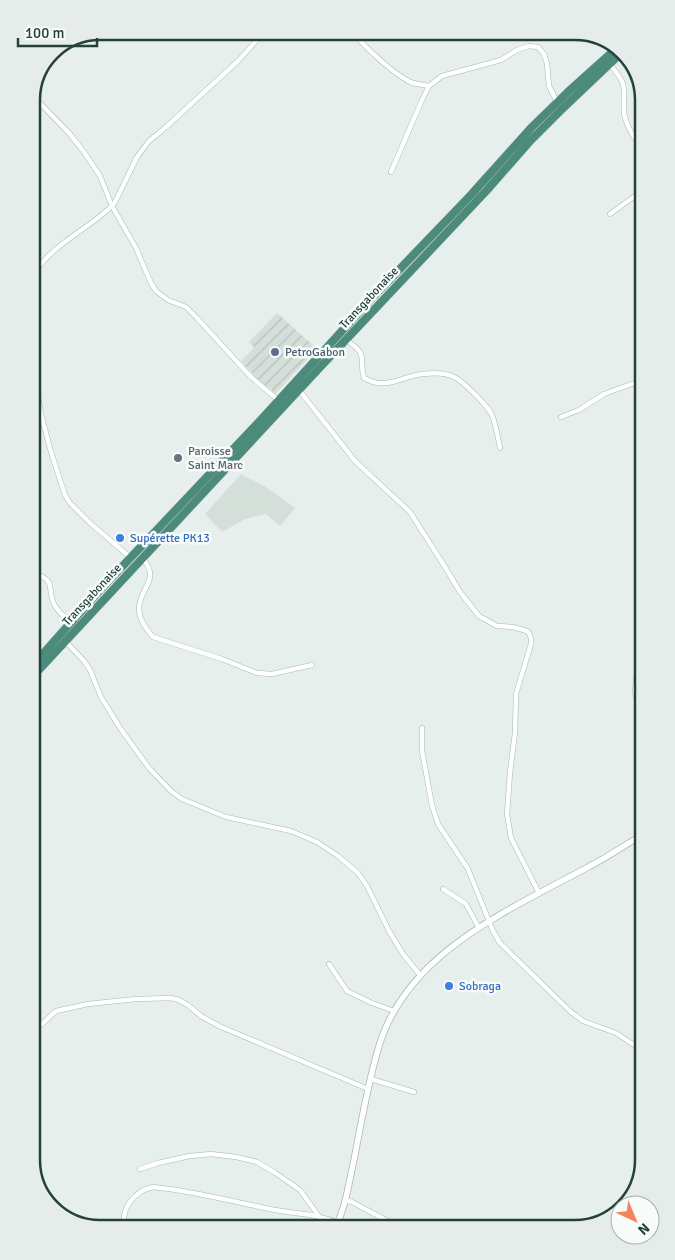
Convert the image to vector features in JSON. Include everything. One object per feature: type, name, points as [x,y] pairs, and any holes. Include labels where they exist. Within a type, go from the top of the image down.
[{"type":"highway","name":"Transgabonaise","points":[[40,657],[366,304],[476,190],[532,127],[612,52]]},
{"type":"highway","name":"Transgabonaise","points":[[40,668],[540,131],[618,57]]},
{"type":"street","points":[[40,266],[52,252],[112,206],[137,157],[149,141],[238,61],[257,40]]},
{"type":"street","points":[[361,40],[400,75],[414,83],[429,86]]},
{"type":"street","points":[[391,172],[429,86],[442,76],[501,60],[517,50],[529,46],[538,47],[544,54],[549,86],[557,102]]},
{"type":"street","points":[[610,65],[619,76],[623,85],[624,113],[635,140]]},
{"type":"street","points":[[40,103],[70,133],[100,176],[112,206],[136,248],[156,292],[186,308],[250,376],[278,400]]},
{"type":"street","points":[[610,214],[635,196]]},
{"type":"street","points":[[345,339],[361,352],[364,378],[372,383],[392,383],[423,374],[443,374],[452,376],[460,381],[483,403],[491,414],[500,448]]},
{"type":"street","points":[[561,417],[579,410],[604,394],[635,383]]},
{"type":"street","points":[[299,390],[355,461],[410,512],[460,592],[479,616],[497,626],[523,629],[529,633],[531,644],[516,694],[515,733],[507,814],[511,838],[539,893]]},
{"type":"street","points":[[40,408],[64,495],[90,523],[131,558]]},
{"type":"street","points":[[142,558],[150,569],[150,576],[139,608],[141,619],[153,637],[222,659],[257,673],[272,674],[312,665]]},
{"type":"street","points":[[40,576],[49,583],[54,604],[70,623]]},
{"type":"street","points":[[65,641],[90,670],[100,697],[120,728],[150,768],[171,791],[182,799],[226,817],[291,831],[317,842],[338,856],[358,873],[367,886],[389,932],[420,976]]},
{"type":"street","points":[[422,728],[422,751],[432,805],[438,824],[468,869],[489,922],[500,943],[583,1022],[616,1033],[635,1046]]},
{"type":"street","points":[[338,1220],[346,1200],[377,1052],[394,1011],[405,995],[420,976],[448,949],[479,928],[635,839]]},
{"type":"street","points":[[443,889],[466,904],[479,928]]},
{"type":"street","points":[[329,964],[347,991],[394,1011]]},
{"type":"street","points":[[40,1025],[56,1011],[88,1004],[136,999],[171,998],[188,1005],[201,1016],[219,1026],[368,1089]]},
{"type":"street","points":[[370,1079],[414,1092]]},
{"type":"street","points":[[140,1169],[190,1156],[211,1154],[257,1162],[300,1190],[318,1216]]},
{"type":"street","points":[[125,1220],[126,1209],[135,1196],[144,1189],[153,1187],[318,1216],[328,1220]]},
{"type":"street","points":[[346,1200],[386,1220]]},
{"type":"shaded area","points":[[277,313],[317,349],[275,394],[270,388],[261,383],[241,361],[254,348],[249,342]]},
{"type":"shaded area","points":[[241,474],[266,487],[295,508],[280,526],[266,514],[245,519],[222,532],[205,514]]},
{"type":"place","name":"PetroGabon","points":[[275,352]]},
{"type":"place","name":"Paroisse Saint Marc","points":[[178,458]]},
{"type":"place","name":"Supérette PK13","points":[[120,538]]},
{"type":"place","name":"Sobraga","points":[[449,986]]}]
